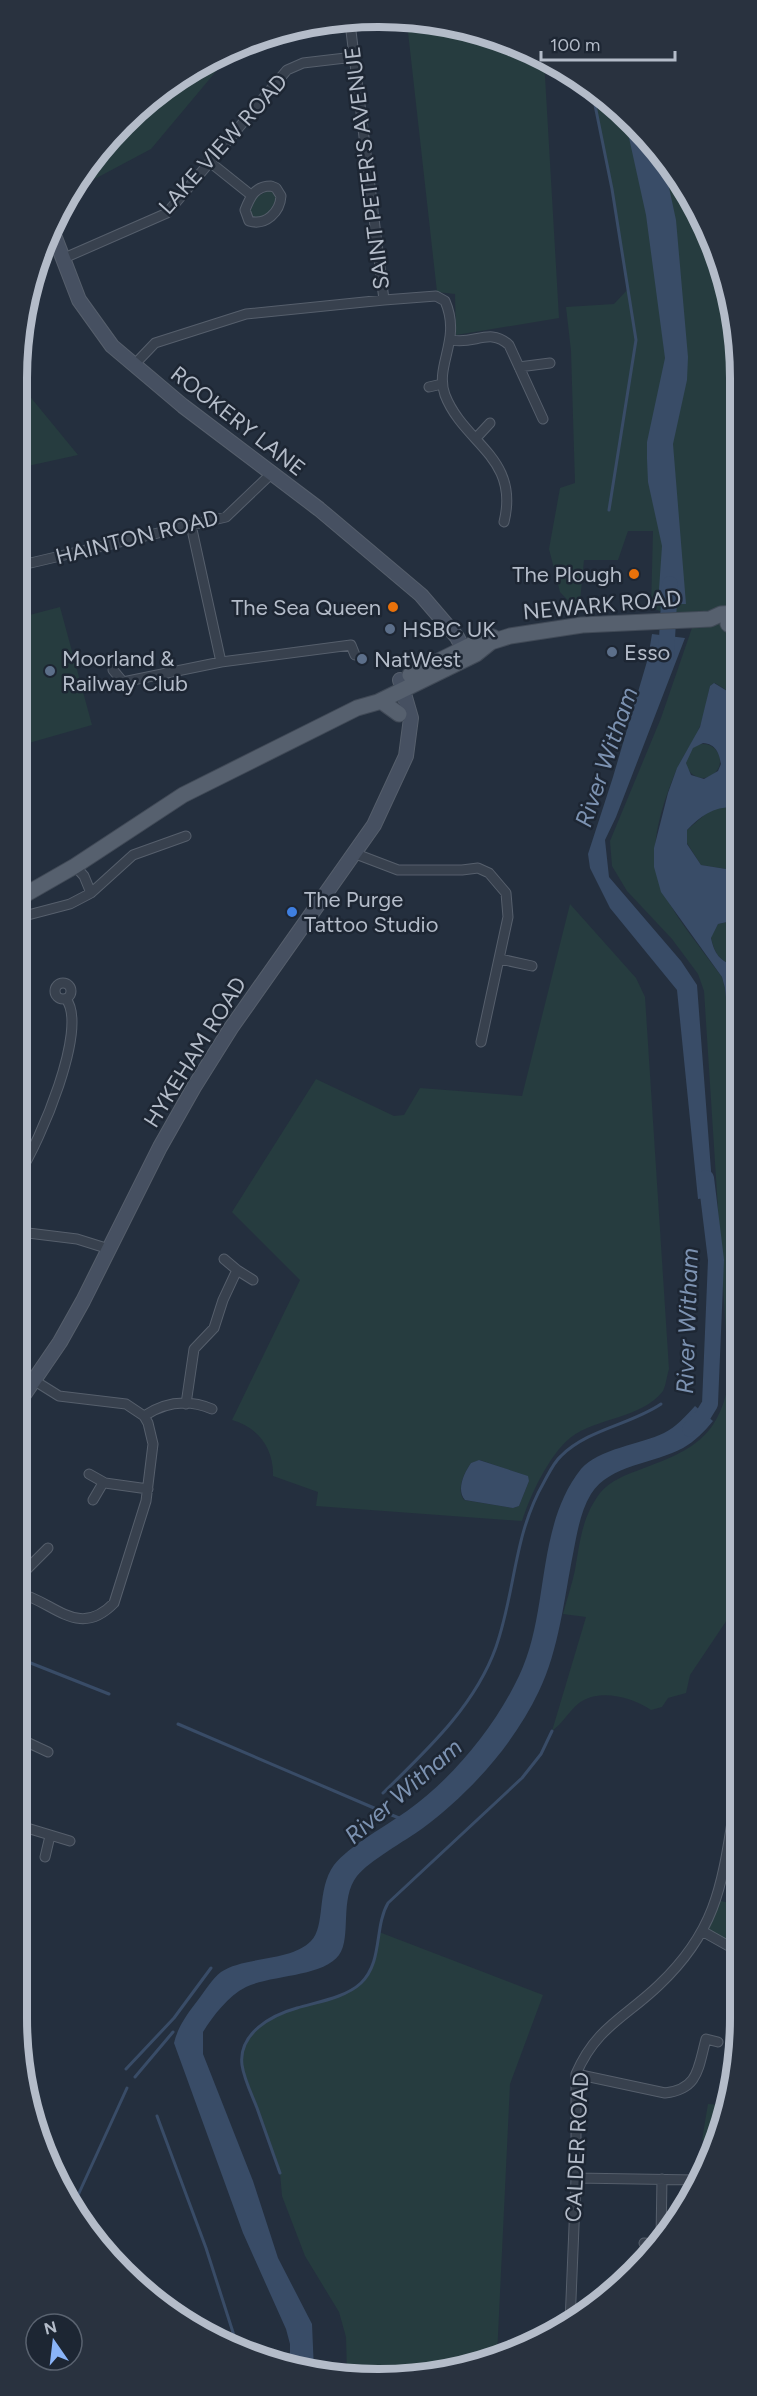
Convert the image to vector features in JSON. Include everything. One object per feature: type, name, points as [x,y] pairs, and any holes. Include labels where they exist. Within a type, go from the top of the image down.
[{"type":"main road","name":"NEWARK ROAD","points":[[357,708],[365,699],[498,640],[563,628],[646,621],[710,619],[720,624],[730,623]]},
{"type":"main road","name":"NEWARK ROAD","points":[[27,894],[75,866],[183,795],[357,708],[381,701],[398,686]]},
{"type":"main road","points":[[381,701],[399,714]]},
{"type":"street","name":"SAINT PETER'S AVENUE","points":[[134,365],[155,343],[246,314],[384,300],[351,28]]},
{"type":"street","name":"LAKE VIEW ROAD","points":[[62,259],[161,217],[210,163],[287,70],[303,63],[354,57]]},
{"type":"street","points":[[210,163],[251,195]]},
{"type":"street","points":[[270,186],[280,192],[281,201],[272,216],[255,223],[249,221],[245,214],[251,195],[262,187],[270,186]]},
{"type":"street","name":"ROOKERY LANE","points":[[56,240],[79,300],[112,346],[271,474],[319,509],[421,595],[436,610],[449,630],[448,641],[460,655]]},
{"type":"street","points":[[384,300],[442,298],[448,309],[452,340],[442,384],[453,412],[477,437],[495,461],[511,513],[504,522]]},
{"type":"street","points":[[452,340],[467,342],[485,335],[497,336],[509,345],[543,419]]},
{"type":"street","points":[[519,367],[550,363]]},
{"type":"street","points":[[429,387],[442,384]]},
{"type":"street","points":[[477,437],[490,423]]},
{"type":"street","name":"HAINTON ROAD","points":[[27,564],[226,517],[271,474]]},
{"type":"street","points":[[191,525],[221,662]]},
{"type":"street","points":[[113,670],[123,682],[221,662],[351,645],[356,655]]},
{"type":"street","points":[[398,686],[399,714],[403,726],[408,729]]},
{"type":"street","name":"HYKEHAM ROAD","points":[[27,1392],[77,1311],[160,1147],[231,1028],[356,854],[374,825],[406,756],[411,718],[398,686]]},
{"type":"street","points":[[28,915],[70,904],[92,893],[133,855],[186,836]]},
{"type":"street","points":[[356,854],[398,870],[462,870],[478,867],[489,873],[506,893],[508,917],[481,1042]]},
{"type":"street","points":[[75,866],[84,876],[92,893]]},
{"type":"street","points":[[500,959],[532,966]]},
{"type":"street","points":[[27,1159],[44,1129],[70,1047],[71,1011],[66,999]]},
{"type":"street","points":[[27,1233],[76,1239],[108,1249]]},
{"type":"street","points":[[224,1259],[253,1280]]},
{"type":"street","points":[[186,1404],[194,1349],[214,1328],[223,1300],[237,1270]]},
{"type":"street","points":[[27,1595],[33,1596],[68,1617],[91,1618],[108,1610],[119,1592],[148,1489],[153,1444],[144,1416],[126,1404],[52,1394],[35,1381]]},
{"type":"street","points":[[144,1416],[162,1404],[186,1404],[212,1409]]},
{"type":"street","points":[[89,1474],[103,1483],[148,1489]]},
{"type":"street","points":[[93,1500],[103,1483]]},
{"type":"street","points":[[27,1569],[48,1548]]},
{"type":"street","points":[[27,1742],[48,1752]]},
{"type":"street","points":[[27,1828],[70,1841]]},
{"type":"street","name":"CALDER ROAD","points":[[570,2312],[576,2178],[576,2074],[582,2061],[606,2027],[659,1986],[682,1960],[702,1931],[717,1900],[722,1883],[730,1834]]},
{"type":"street","points":[[45,1857],[50,1836]]},
{"type":"street","points":[[702,1931],[730,1947]]},
{"type":"street","points":[[576,2074],[665,2093],[680,2091],[689,2086],[696,2076],[706,2039],[718,2042]]},
{"type":"street","points":[[576,2178],[690,2180]]},
{"type":"street","points":[[661,2226],[662,2179]]},
{"type":"green space","points":[[408,29],[469,39],[513,54],[545,69],[559,318],[456,335],[455,294],[437,292]]},
{"type":"green space","points":[[223,63],[151,149],[86,184],[114,147],[147,114],[183,86]]},
{"type":"green space","points":[[595,102],[610,114],[643,147],[671,183],[683,203],[694,223],[711,266],[727,333],[730,378],[730,693],[715,683],[710,686],[700,726],[676,771],[663,806],[656,835],[656,860],[660,882],[669,903],[722,977],[730,1039],[730,1615],[690,1675],[686,1693],[668,1698],[662,1707],[651,1710],[635,1701],[615,1696],[587,1698],[575,1706],[552,1731],[586,1617],[563,1614],[589,1511],[600,1493],[613,1482],[673,1456],[699,1440],[718,1416],[729,1380],[704,991],[698,974],[672,939],[627,891],[612,866],[610,841],[661,718],[694,622],[651,608],[653,531],[628,531],[618,560],[584,560],[579,612],[560,592],[549,549],[560,488],[575,483],[571,351],[566,307],[614,304],[628,289],[612,189]]},
{"type":"green space","points":[[271,189],[277,199],[271,210],[254,220],[250,215],[253,199]]},
{"type":"green space","points":[[27,393],[78,455],[27,466]]},
{"type":"green space","name":"Moorland & Railway Club","points":[[60,607],[92,725],[27,744],[27,616]]},
{"type":"green space","points":[[703,744],[715,749],[720,761],[715,773],[703,778],[691,773],[686,761],[691,749]]},
{"type":"green space","points":[[730,806],[730,871],[701,865],[687,843],[687,830],[709,811]]},
{"type":"green space","points":[[570,904],[636,978],[645,997],[669,1369],[663,1391],[643,1407],[581,1431],[562,1445],[535,1488],[522,1521],[316,1506],[318,1492],[273,1476],[271,1457],[263,1440],[250,1428],[232,1420],[300,1280],[232,1212],[316,1079],[394,1116],[404,1115],[420,1088],[522,1096]],"holes":[[[480,1460],[527,1476],[529,1481],[519,1506],[513,1508],[464,1500],[462,1496],[461,1487],[466,1472],[471,1463]]]},
{"type":"green space","points":[[730,921],[730,964],[719,956],[714,948],[711,937],[718,924]]},
{"type":"green space","points":[[717,1900],[730,1903],[728,1947],[702,1931]]},
{"type":"green space","points":[[379,1932],[543,1995],[510,2084],[497,2348],[447,2362],[378,2369],[347,2367],[346,2337],[339,2312],[305,2256],[282,2196],[280,2173],[242,2065],[245,2045],[258,2027],[273,2016],[336,1997],[360,1984],[369,1971],[378,1948]]},
{"type":"green space","points":[[708,2104],[719,2105],[707,2141],[702,2140]]},
{"type":"water","points":[[627,130],[667,178],[676,220],[688,357],[687,380],[673,444],[686,604],[658,604],[662,546],[648,482],[647,442],[665,358],[646,215]]},
{"type":"water","points":[[652,634],[685,638],[605,840],[609,877],[681,961],[697,985],[713,1197],[698,1199],[677,990],[610,908],[590,868],[588,854],[648,658]]},
{"type":"water","points":[[714,683],[730,693],[730,807],[709,812],[698,820],[687,830],[687,844],[701,865],[730,871],[730,921],[718,924],[711,938],[719,956],[730,964],[730,1039],[722,977],[661,892],[654,867],[654,848],[668,793],[677,768],[700,727],[710,686]],"holes":[[[703,743],[711,745],[719,756],[721,764],[718,771],[704,779],[691,775],[686,763],[693,748]]]},
{"type":"water","points":[[695,1406],[713,1421],[703,1433],[683,1448],[609,1476],[591,1494],[579,1523],[560,1624],[546,1675],[529,1711],[504,1748],[474,1783],[440,1814],[378,1858],[357,1876],[348,1896],[345,1938],[339,1955],[321,1968],[246,1987],[227,2001],[203,2032],[203,2054],[253,2181],[278,2258],[312,2324],[314,2363],[290,2357],[290,2344],[286,2329],[243,2233],[174,2043],[178,2031],[191,2010],[221,1972],[242,1963],[292,1952],[311,1941],[316,1934],[328,1875],[334,1865],[359,1843],[424,1798],[471,1750],[498,1714],[519,1676],[529,1651],[549,1543],[566,1492],[581,1469],[598,1456],[664,1433]]},
{"type":"water","points":[[479,1460],[528,1476],[529,1481],[519,1506],[513,1508],[465,1500],[461,1491],[464,1476],[471,1463]]},
{"type":"waterway","points":[[595,102],[612,189],[636,340],[609,510]]},
{"type":"waterway","name":"River Witham","points":[[666,657],[670,584]]},
{"type":"waterway","name":"River Witham","points":[[690,1429],[702,1417],[710,1404],[716,1260],[706,1178]]},
{"type":"waterway","points":[[383,1793],[433,1743],[463,1708],[487,1668],[503,1626],[526,1523],[534,1502],[556,1461],[584,1439],[661,1404]]},
{"type":"waterway","points":[[27,1662],[109,1694]]},
{"type":"waterway","points":[[178,1724],[374,1808]]},
{"type":"waterway","points":[[280,2173],[243,2070],[242,2054],[245,2044],[259,2027],[277,2015],[339,1996],[361,1983],[373,1965],[381,1923],[388,1903],[522,1778],[541,1754],[552,1731]]},
{"type":"waterway","points":[[387,1813],[399,1818]]},
{"type":"waterway","points":[[126,2069],[174,2018],[211,1968]]},
{"type":"waterway","points":[[135,2077],[173,2032]]},
{"type":"waterway","points":[[77,2198],[127,2088]]},
{"type":"waterway","points":[[157,2116],[206,2248],[235,2338]]},
{"type":"place","name":"The Plough","points":[[634,574]]},
{"type":"place","name":"The Sea Queen","points":[[393,607]]},
{"type":"place","name":"HSBC UK","points":[[390,629]]},
{"type":"place","name":"Esso","points":[[612,652]]},
{"type":"place","name":"NatWest","points":[[362,659]]},
{"type":"place","name":"Moorland & Railway Club","points":[[50,671]]},
{"type":"place","name":"The Purge Tattoo Studio","points":[[292,912]]}]
